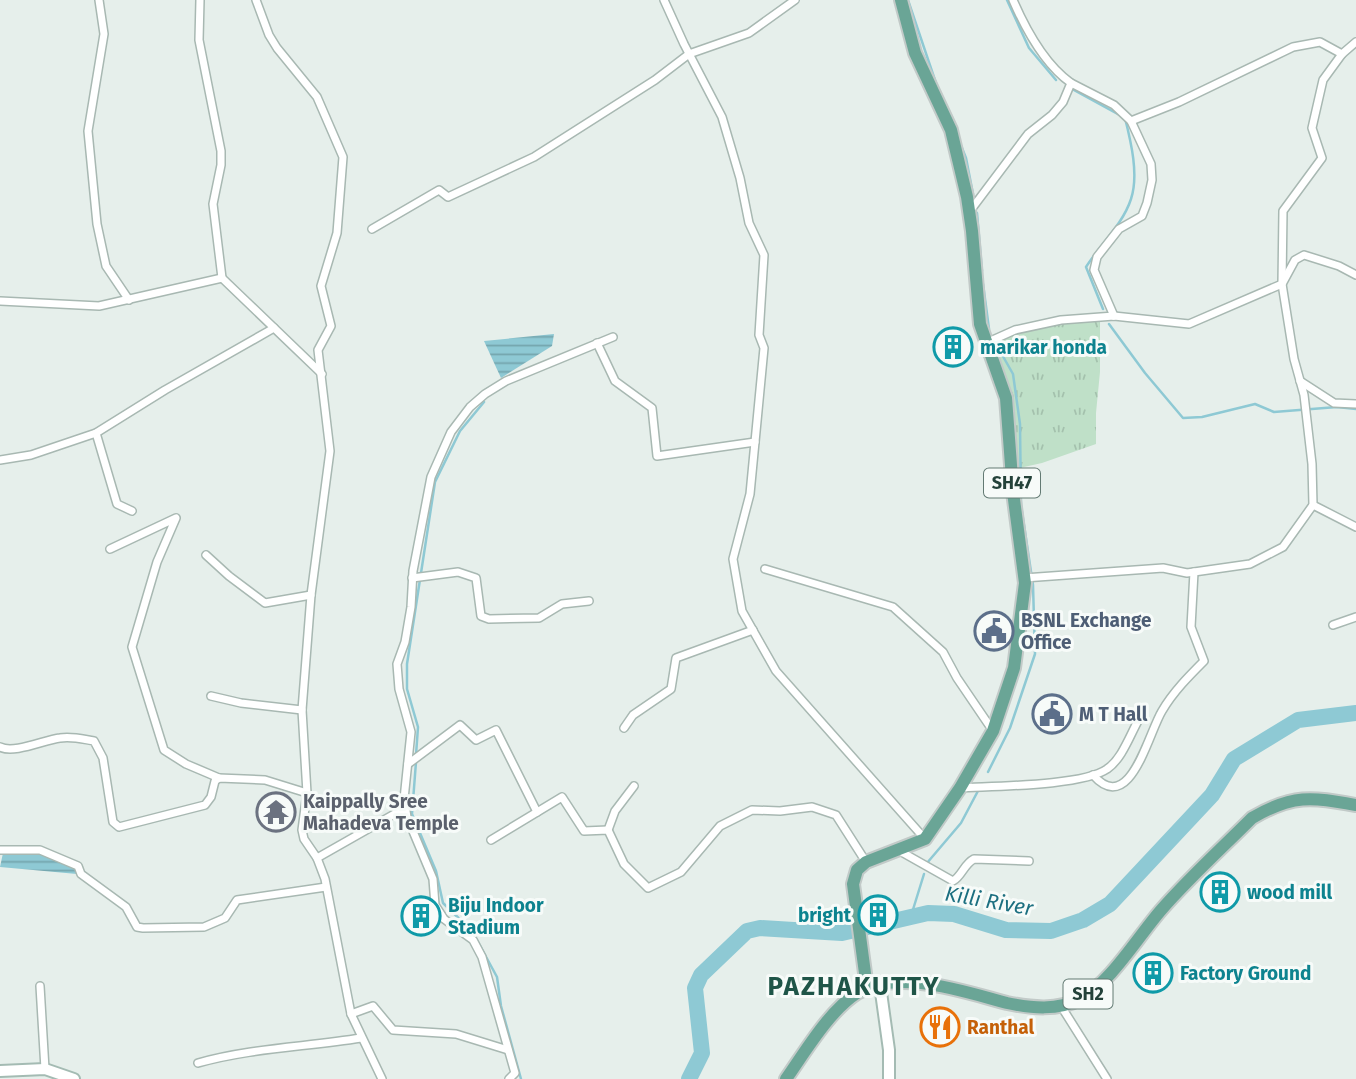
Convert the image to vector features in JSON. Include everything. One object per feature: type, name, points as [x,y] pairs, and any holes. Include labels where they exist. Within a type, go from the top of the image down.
[{"type":"main road","name":"SH47","points":[[901,0],[915,53],[951,130],[969,212],[980,324],[1006,398],[1013,492],[1024,578],[1024,607],[1014,668],[993,731],[960,788],[925,839]]},
{"type":"main road","name":"SH2","points":[[873,986],[903,982],[925,984],[1024,1007],[1061,1006],[1080,999],[1098,987],[1163,908],[1252,818],[1269,808],[1304,797],[1356,805]]},
{"type":"main road","points":[[890,1079],[889,1050],[859,941],[853,884],[857,870],[866,862],[925,839]]},
{"type":"main road","points":[[786,1079],[815,1037],[838,1010],[855,994],[873,986]]},
{"type":"main road","points":[[0,1071],[45,1069],[74,1079]]},
{"type":"street","points":[[99,0],[104,34],[88,131],[97,224],[106,266],[129,300]]},
{"type":"street","points":[[200,0],[198,40],[220,151],[221,165],[212,204],[222,278],[322,375]]},
{"type":"street","points":[[256,0],[269,35],[277,48],[317,97],[342,157],[337,233],[321,286],[331,326],[318,350],[330,451],[311,595],[302,710],[307,793],[302,830],[304,839],[317,858],[326,887],[351,1014],[382,1079]]},
{"type":"street","points":[[664,0],[722,117],[740,178],[749,223],[764,256],[759,335],[764,348],[750,494],[733,559],[742,611],[776,671],[925,839]]},
{"type":"street","points":[[372,229],[439,190],[448,197],[534,157],[655,80],[689,54],[749,33],[794,0]]},
{"type":"street","points":[[1013,0],[1028,33],[1061,76],[1114,105],[1132,121],[1152,164],[1152,180],[1142,216],[1119,229],[1097,257],[1094,270],[1114,316]]},
{"type":"street","points":[[1132,121],[1179,102],[1293,47],[1320,42],[1342,54]]},
{"type":"street","points":[[1024,578],[1163,568],[1194,572],[1250,564],[1283,547],[1313,505],[1312,464],[1304,395],[1294,359],[1282,284],[1283,211],[1322,159],[1312,128],[1323,80],[1342,54],[1356,42]]},
{"type":"street","points":[[969,212],[1028,134],[1052,115],[1063,102],[1071,83]]},
{"type":"street","points":[[986,344],[1015,330],[1061,320],[1114,316],[1189,324],[1282,284],[1295,260],[1304,255],[1339,266],[1356,275]]},
{"type":"street","points":[[0,300],[99,306],[222,278]]},
{"type":"street","points":[[0,460],[31,455],[96,433],[274,328]]},
{"type":"street","points":[[509,1079],[515,1073],[482,957],[473,940],[444,919],[435,905],[433,879],[407,817],[404,799],[411,732],[399,689],[397,664],[405,642],[412,578],[431,477],[451,432],[470,407],[506,381],[613,337]]},
{"type":"street","points":[[597,344],[615,381],[652,408],[657,456],[755,442]]},
{"type":"street","points":[[1300,380],[1334,403],[1356,404]]},
{"type":"street","points":[[96,433],[117,505],[132,512]]},
{"type":"street","points":[[1313,505],[1356,527]]},
{"type":"street","points":[[110,549],[176,518],[157,562],[132,647],[164,750],[186,764],[219,778],[265,780],[307,793]]},
{"type":"street","points":[[206,555],[264,603],[311,595]]},
{"type":"street","points":[[765,569],[893,607],[943,652],[993,731]]},
{"type":"street","points":[[412,578],[458,572],[476,578],[481,616],[489,619],[539,618],[562,604],[589,601]]},
{"type":"street","points":[[1093,775],[1102,785],[1111,788],[1128,780],[1135,771],[1162,710],[1204,661],[1191,627],[1194,572]]},
{"type":"street","points":[[1333,625],[1356,617]]},
{"type":"street","points":[[624,728],[633,715],[671,689],[676,658],[752,630]]},
{"type":"street","points":[[211,696],[241,704],[302,710]]},
{"type":"street","points":[[960,788],[1064,781],[1093,775],[1108,769],[1117,759],[1139,719]]},
{"type":"street","points":[[408,764],[460,725],[476,740],[496,730],[537,812]]},
{"type":"street","points":[[0,747],[6,750],[64,737],[94,741],[103,758],[113,822],[119,827],[205,805],[209,802],[215,781],[219,778]]},
{"type":"street","points":[[634,786],[615,811],[608,830],[624,864],[648,888],[681,873],[720,825],[752,810],[812,807],[836,815],[866,862]]},
{"type":"street","points":[[491,839],[562,797],[584,831],[608,830]]},
{"type":"street","points":[[317,858],[405,808]]},
{"type":"street","points":[[0,849],[40,850],[78,866],[81,874],[126,907],[137,927],[143,928],[204,927],[225,918],[237,900],[326,887]]},
{"type":"street","points":[[897,850],[953,881],[968,862],[974,859],[1029,861]]},
{"type":"street","points":[[40,986],[45,1069]]},
{"type":"street","points":[[351,1014],[373,1006],[393,1030],[456,1034],[508,1050]]},
{"type":"street","points":[[1061,1006],[1107,1079]]},
{"type":"street","points":[[198,1063],[249,1051],[278,1050],[361,1038]]},
{"type":"green space","points":[[1100,321],[1096,444],[1042,463],[1015,469],[987,346],[998,338],[1025,329]]},
{"type":"water","points":[[554,334],[552,346],[501,378],[484,341]]},
{"type":"water","points":[[38,852],[77,868],[77,874],[0,867],[3,853]]},
{"type":"waterway","points":[[908,0],[939,92]]},
{"type":"waterway","points":[[1007,0],[1029,48],[1056,80]]},
{"type":"waterway","points":[[1072,89],[1125,118],[1133,158],[1131,199],[1117,226],[1086,267],[1103,309]]},
{"type":"waterway","points":[[960,143],[966,158],[973,194]]},
{"type":"waterway","points":[[977,213],[982,271]]},
{"type":"waterway","points":[[983,284],[989,329]]},
{"type":"waterway","points":[[1109,324],[1183,418],[1202,417],[1255,404],[1274,412],[1337,407],[1356,409]]},
{"type":"waterway","points":[[988,772],[1010,728],[1035,654],[1033,585],[1021,505],[1020,424],[1013,374],[996,344]]},
{"type":"waterway","points":[[416,755],[418,727],[407,689],[407,664],[435,482],[460,431],[484,402]]},
{"type":"waterway","name":"Killi River","points":[[689,1079],[702,1053],[695,988],[701,975],[747,931],[760,928],[842,933],[928,913],[954,914],[1006,930],[1051,931],[1083,920],[1110,904],[1212,795],[1234,759],[1298,720],[1356,713]]},
{"type":"waterway","points":[[416,762],[412,814],[436,871],[443,903],[472,931],[497,977],[501,1006],[521,1079]]},
{"type":"waterway","points":[[927,863],[961,823],[979,789]]},
{"type":"waterway","points":[[911,916],[924,874]]},
{"type":"place","name":"marikar honda","points":[[953,347]]},
{"type":"place","name":"BSNL Exchange Office","points":[[994,631]]},
{"type":"place","name":"M T Hall","points":[[1052,714]]},
{"type":"place","name":"Kaippally Sree Mahadeva Temple","points":[[276,812]]},
{"type":"place","name":"wood mill","points":[[1220,892]]},
{"type":"place","name":"bright","points":[[878,915]]},
{"type":"place","name":"Biju Indoor Stadium","points":[[421,916]]},
{"type":"place","name":"Factory Ground","points":[[1153,973]]},
{"type":"place","name":"Ranthal","points":[[940,1027]]},
{"type":"district","name":"PAZHAKUTTY","points":[[854,986]]}]
